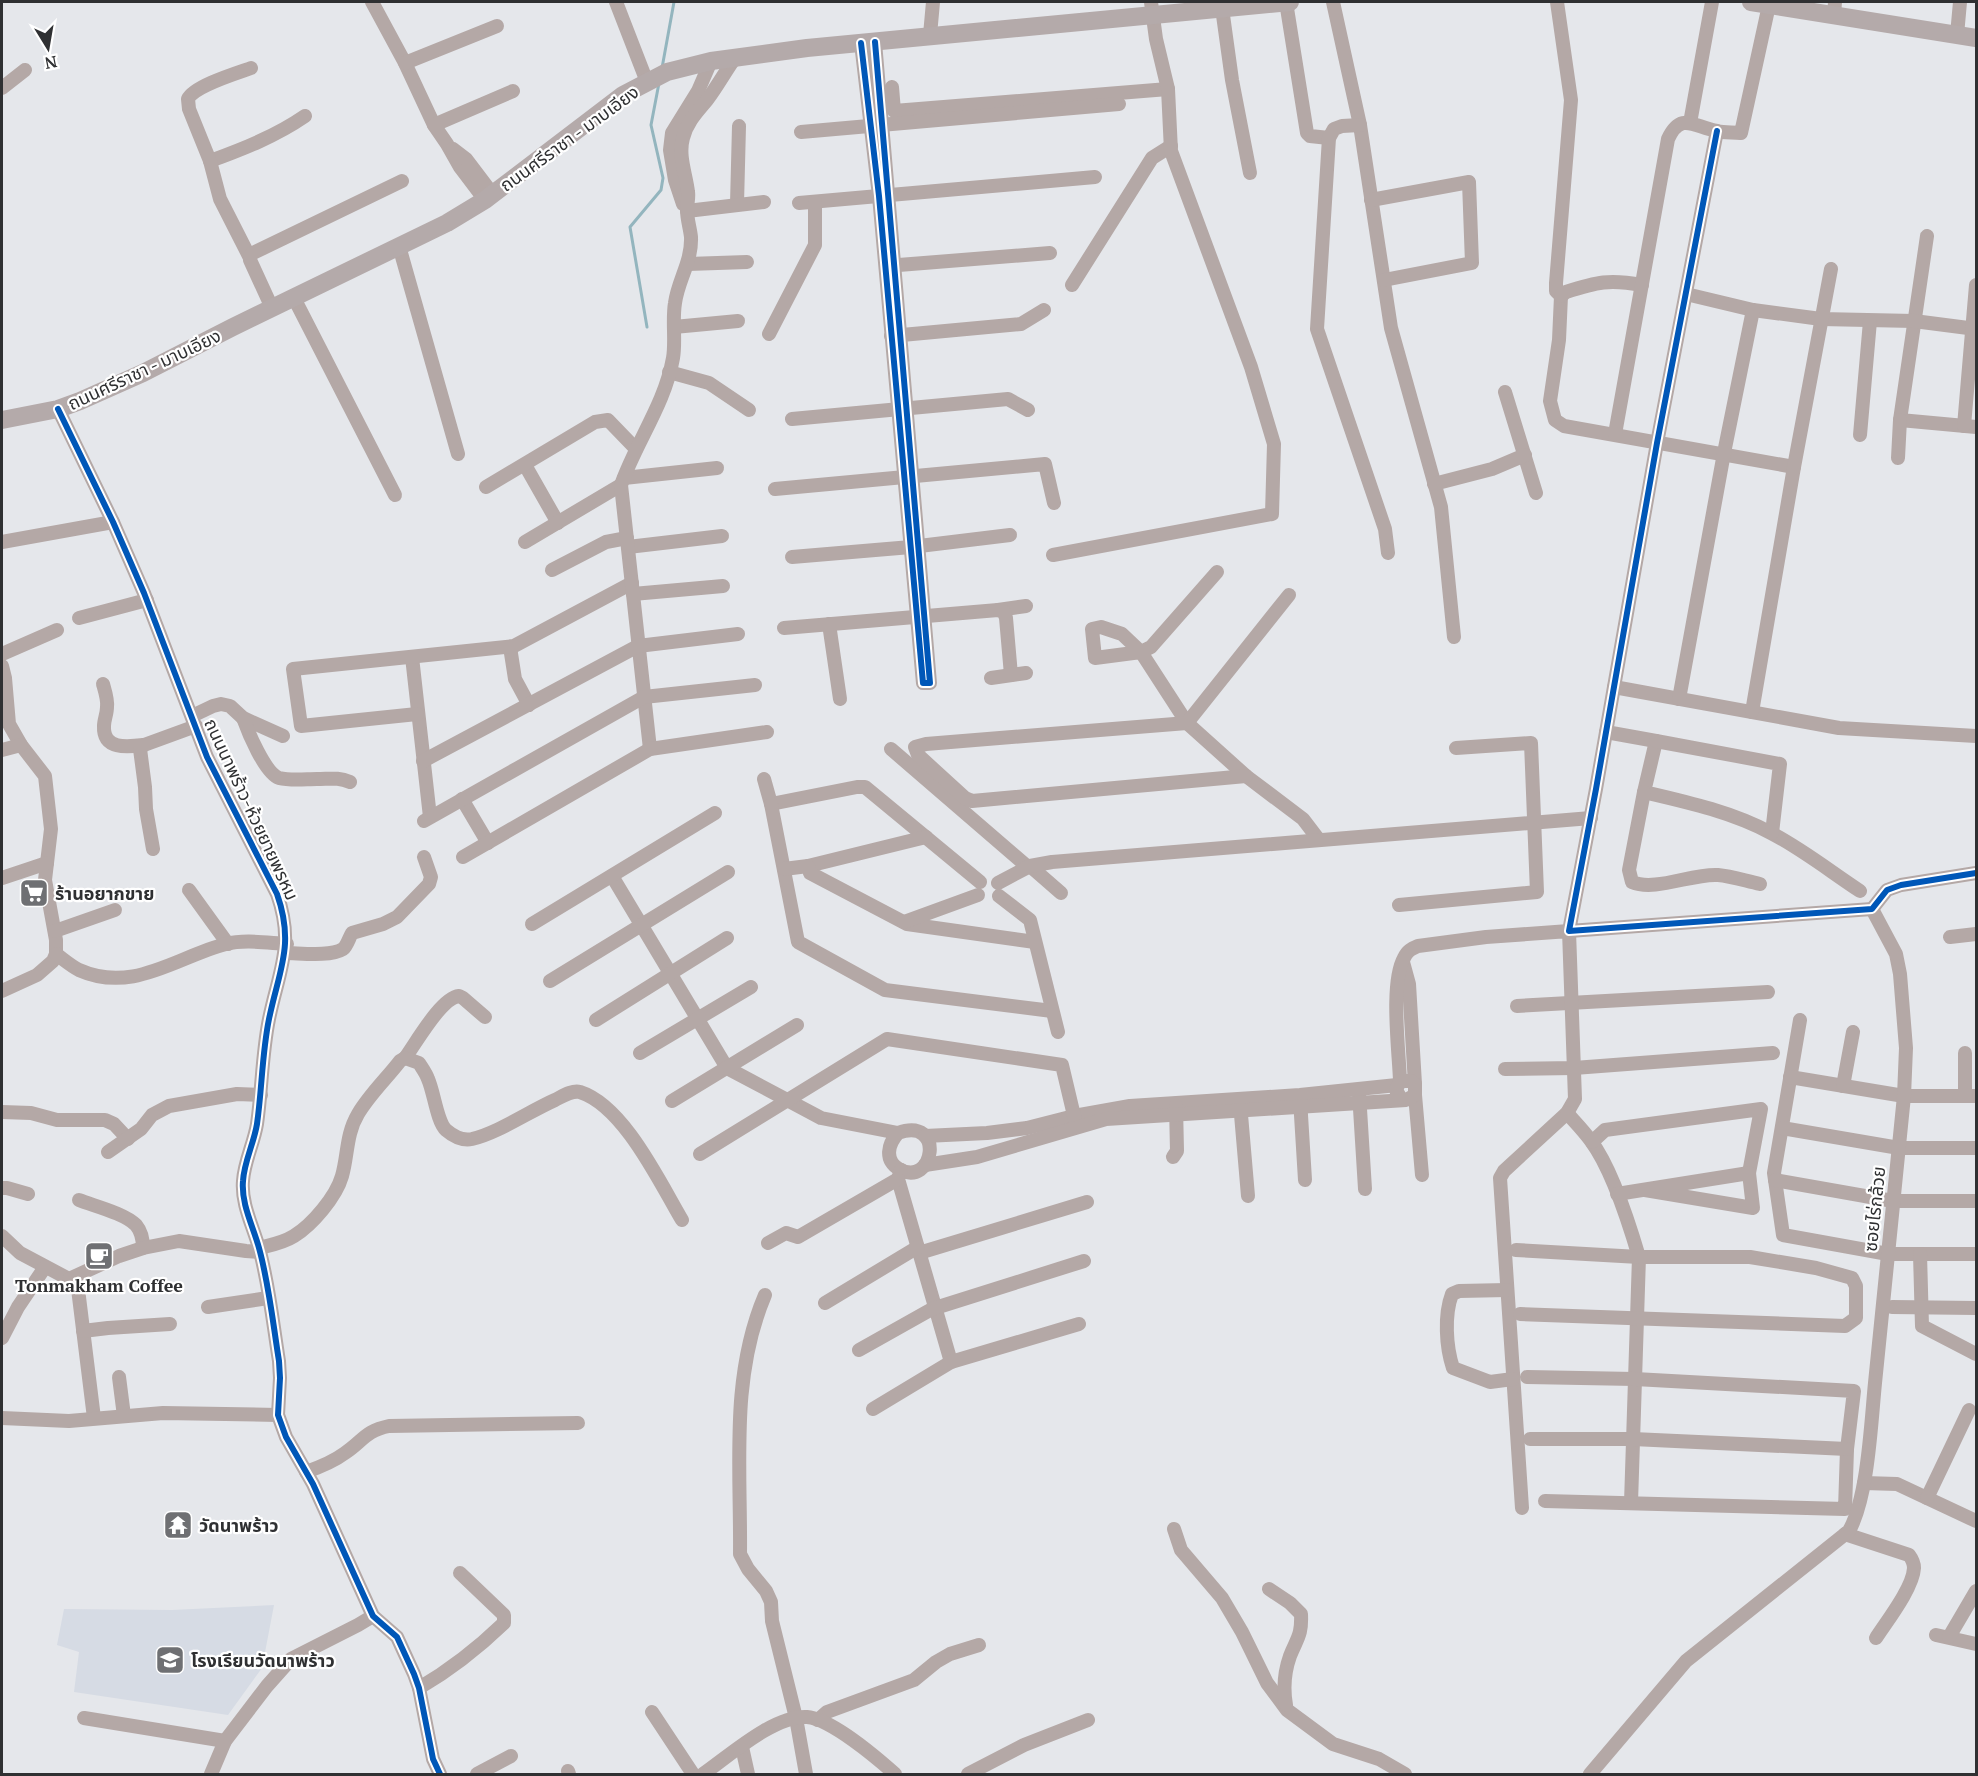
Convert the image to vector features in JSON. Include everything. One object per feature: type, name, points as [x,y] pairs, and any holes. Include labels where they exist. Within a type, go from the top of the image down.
[{"type":"main road","name":"ถนนศรีราชา - มาบเอียง","points":[[2,420],[58,409],[143,373],[447,223],[489,197],[623,95],[667,72],[711,61],[807,48],[868,43],[1152,8],[1222,8],[1288,2]]},
{"type":"main road","points":[[1760,3],[1834,8],[1977,38]]},
{"type":"street","points":[[616,2],[647,82]]},
{"type":"street","points":[[930,35],[933,2]]},
{"type":"street","points":[[1288,2],[1307,133],[1310,136],[1329,138]]},
{"type":"street","points":[[1333,2],[1360,125],[1391,328],[1441,507],[1454,637]]},
{"type":"street","points":[[1557,2],[1571,100],[1556,283],[1556,291],[1561,296]]},
{"type":"street","points":[[1690,123],[1712,2]]},
{"type":"street","points":[[1957,35],[1960,2]]},
{"type":"street","points":[[378,3],[434,125],[447,144],[466,159],[489,197]]},
{"type":"street","points":[[1615,434],[1668,139],[1673,128],[1680,123],[1690,123],[1717,131],[1741,133],[1760,3]]},
{"type":"street","points":[[1053,555],[1272,514],[1274,444],[1251,367],[1171,152],[1168,89],[1156,39],[1152,8]]},
{"type":"street","points":[[1222,8],[1232,80],[1250,173]]},
{"type":"street","points":[[405,63],[497,26]]},
{"type":"street","points":[[868,43],[921,616]]},
{"type":"street","points":[[687,211],[689,194],[681,151],[682,139],[688,123],[735,58]]},
{"type":"street","points":[[650,749],[622,482],[660,401],[673,358],[674,305],[678,284],[688,264],[691,236],[687,211],[675,180],[670,150],[672,133],[698,91],[711,61]]},
{"type":"street","points":[[251,68],[220,78],[188,97],[189,109],[210,161],[220,199],[272,308]]},
{"type":"street","points":[[2,88],[25,70]]},
{"type":"street","points":[[892,87],[894,111],[1168,89]]},
{"type":"street","points":[[434,125],[513,91]]},
{"type":"street","points":[[801,132],[1119,104]]},
{"type":"street","points":[[210,161],[279,132],[305,116]]},
{"type":"street","points":[[1360,125],[1334,129],[1329,138],[1317,329],[1385,529],[1388,554]]},
{"type":"street","points":[[737,204],[739,126]]},
{"type":"street","points":[[1521,1508],[1520,1378],[1507,1290],[1500,1178],[1504,1171],[1570,1109],[1575,1099],[1569,931],[1657,443],[1717,131]]},
{"type":"street","points":[[1072,285],[1152,158],[1171,146]]},
{"type":"street","points":[[799,203],[1095,177]]},
{"type":"street","points":[[250,258],[251,254],[402,181]]},
{"type":"street","points":[[1371,200],[1469,182],[1472,263],[1384,280]]},
{"type":"street","points":[[687,211],[764,202]]},
{"type":"street","points":[[769,334],[815,246],[815,202]]},
{"type":"street","points":[[1898,458],[1900,420],[1927,236]]},
{"type":"street","points":[[399,246],[458,454]]},
{"type":"street","points":[[890,266],[1050,253]]},
{"type":"street","points":[[688,264],[747,262]]},
{"type":"street","points":[[1752,712],[1831,269]]},
{"type":"street","points":[[1642,285],[1606,280],[1566,291],[1561,296],[1559,340],[1550,402],[1555,420],[1564,426],[1794,467]]},
{"type":"street","points":[[1900,420],[1970,426],[1977,285]]},
{"type":"street","points":[[1686,294],[1754,310],[1821,319],[1914,321],[1974,328]]},
{"type":"street","points":[[294,298],[395,495]]},
{"type":"street","points":[[895,336],[1021,324],[1044,310]]},
{"type":"street","points":[[1679,699],[1724,453],[1754,310]]},
{"type":"street","points":[[674,327],[738,321]]},
{"type":"street","points":[[1860,435],[1870,321]]},
{"type":"street","points":[[669,372],[709,383],[748,410]]},
{"type":"street","points":[[1505,392],[1536,493]]},
{"type":"street","points":[[792,419],[1008,399],[1028,410]]},
{"type":"street","name":"ถนนนาพร้าว-ห้วยยายพรหม","points":[[58,409],[113,522],[147,600],[207,757],[283,910],[286,948],[269,1020],[254,1141],[243,1183],[248,1213],[260,1250],[280,1371],[278,1414],[286,1437],[306,1472],[373,1616]]},
{"type":"street","points":[[486,487],[595,423],[608,420],[636,449]]},
{"type":"street","points":[[1434,484],[1492,469],[1525,455]]},
{"type":"street","points":[[775,489],[1045,464],[1054,503]]},
{"type":"street","points":[[525,465],[558,523]]},
{"type":"street","points":[[525,542],[622,482],[717,468]]},
{"type":"street","points":[[2,542],[113,522]]},
{"type":"street","points":[[792,557],[915,547],[1010,535]]},
{"type":"street","points":[[552,570],[606,542],[627,543],[722,536]]},
{"type":"street","points":[[1217,572],[1151,647],[1141,652],[1187,723],[1246,776],[1303,819],[1319,840]]},
{"type":"street","points":[[417,714],[301,726],[293,669],[510,647],[632,589],[723,586]]},
{"type":"street","points":[[1246,776],[972,801],[965,798],[918,755],[915,747],[926,744],[1187,723],[1289,595]]},
{"type":"street","points":[[80,618],[147,600]]},
{"type":"street","points":[[784,628],[1026,606]]},
{"type":"street","points":[[998,610],[1004,612],[1006,618],[1011,675]]},
{"type":"street","points":[[829,624],[840,699]]},
{"type":"street","points":[[2,654],[57,630]]},
{"type":"street","points":[[423,761],[639,646],[738,634]]},
{"type":"street","points":[[510,647],[515,679],[529,705]]},
{"type":"street","points":[[412,657],[427,819],[644,697],[755,685]]},
{"type":"street","points":[[991,678],[1026,673]]},
{"type":"street","points":[[2,991],[37,975],[52,962],[56,954],[55,931],[45,880],[51,829],[45,776],[21,745],[9,724],[3,674]]},
{"type":"street","points":[[103,684],[107,706],[104,728],[106,738],[110,743],[116,745],[131,747],[144,745],[194,721],[221,704],[230,706],[243,718],[283,736]]},
{"type":"street","points":[[1614,687],[1839,728],[1977,736]]},
{"type":"street","points":[[243,718],[247,730],[271,772],[278,777],[288,779],[339,777],[350,782]]},
{"type":"street","points":[[463,857],[650,749],[767,732]]},
{"type":"street","points":[[1606,732],[1780,764],[1772,833]]},
{"type":"street","points":[[1656,741],[1629,870],[1632,882],[1638,885],[1656,884],[1717,875],[1760,884]]},
{"type":"street","points":[[1399,905],[1538,892],[1531,743],[1456,748]]},
{"type":"street","points":[[2,750],[21,745]]},
{"type":"street","points":[[144,745],[139,754],[153,849]]},
{"type":"street","points":[[891,749],[1061,893]]},
{"type":"street","points":[[764,779],[798,942],[885,990],[1052,1011]]},
{"type":"street","points":[[771,804],[865,787],[926,837],[979,889],[986,901],[995,900],[998,890],[1029,867],[1052,862],[1591,818]]},
{"type":"street","points":[[1644,792],[1697,804],[1744,820],[1772,833],[1860,891]]},
{"type":"street","points":[[462,799],[488,843]]},
{"type":"street","points":[[532,924],[715,813]]},
{"type":"street","points":[[784,869],[808,866],[926,837]]},
{"type":"street","points":[[56,954],[78,970],[122,979],[161,969],[228,944],[286,948],[310,954],[340,950],[346,947],[352,933],[383,924],[397,917],[429,884],[431,877],[424,857]]},
{"type":"street","points":[[2,878],[47,863]]},
{"type":"street","points":[[808,866],[810,873],[903,922],[1035,942]]},
{"type":"street","points":[[550,981],[728,872]]},
{"type":"street","points":[[1401,1099],[1396,1090],[1399,1083],[1397,985],[1402,960],[1408,951],[1418,946],[1486,937],[1872,909],[1887,890],[1901,885],[1977,873]]},
{"type":"street","points":[[612,876],[727,1068],[821,1118],[898,1133],[907,1130],[917,1131],[925,1136],[930,1146],[930,1156],[925,1165],[917,1171],[899,1174],[798,1237],[786,1233],[768,1243]]},
{"type":"street","points":[[903,922],[979,889],[989,879],[1030,920],[1058,1032]]},
{"type":"street","points":[[189,890],[228,944]]},
{"type":"street","name":"ซอยไร่กล้วย","points":[[1845,1534],[1857,1517],[1863,1483],[1904,1096],[1906,1048],[1900,974],[1896,954],[1872,909]]},
{"type":"street","points":[[55,931],[115,910]]},
{"type":"street","points":[[1950,937],[1977,934]]},
{"type":"street","points":[[596,1020],[728,938]]},
{"type":"street","points":[[1402,960],[1408,984],[1422,1175]]},
{"type":"street","points":[[640,1053],[752,987]]},
{"type":"street","points":[[1517,1005],[1768,992]]},
{"type":"street","points":[[69,1279],[119,1256],[179,1240],[246,1251],[260,1250],[295,1236],[330,1200],[341,1177],[348,1135],[357,1115],[400,1061],[405,1058],[433,1018],[451,998],[459,996],[485,1017]]},
{"type":"street","points":[[1800,1020],[1774,1173],[1783,1235],[1888,1254],[1977,1254]]},
{"type":"street","points":[[672,1101],[797,1025]]},
{"type":"street","points":[[1843,1086],[1853,1032]]},
{"type":"street","points":[[700,1154],[887,1039],[1062,1065],[1076,1122]]},
{"type":"street","points":[[1504,1069],[1574,1068],[1773,1053]]},
{"type":"street","points":[[1790,1077],[1904,1096],[1971,1096],[1965,1053]]},
{"type":"street","points":[[405,1058],[419,1063],[428,1078],[444,1128],[454,1136],[463,1139],[472,1139],[509,1124],[528,1112],[573,1091],[581,1093],[603,1106],[631,1134],[682,1220]]},
{"type":"street","points":[[1359,1096],[1406,1080],[1415,1090]]},
{"type":"street","points":[[925,1136],[987,1133],[1176,1109],[1240,1104],[1359,1096],[1406,1100],[1415,1090]]},
{"type":"street","points":[[108,1152],[141,1129],[152,1115],[169,1106],[237,1094],[261,1095]]},
{"type":"street","points":[[1359,1096],[1365,1189]]},
{"type":"street","points":[[1300,1101],[1305,1180]]},
{"type":"street","points":[[1240,1104],[1248,1196]]},
{"type":"street","points":[[1173,1157],[1177,1151],[1176,1109]]},
{"type":"street","points":[[1570,1109],[1596,1139],[1639,1257],[1631,1503]]},
{"type":"street","points":[[1596,1139],[1605,1130],[1761,1109],[1749,1173],[1753,1208],[1645,1190]]},
{"type":"street","points":[[2,1112],[31,1113],[57,1120],[105,1120],[114,1124],[128,1139]]},
{"type":"street","points":[[925,1165],[977,1157],[1076,1122]]},
{"type":"street","points":[[1782,1128],[1899,1148],[1977,1148]]},
{"type":"street","points":[[898,1133],[891,1141],[888,1151],[899,1174],[951,1362]]},
{"type":"street","points":[[1617,1194],[1749,1173]]},
{"type":"street","points":[[1775,1180],[1893,1201],[1977,1201]]},
{"type":"street","points":[[2,1188],[28,1194]]},
{"type":"street","points":[[79,1200],[116,1214],[136,1226],[143,1248]]},
{"type":"street","points":[[825,1303],[919,1250],[1087,1202]]},
{"type":"street","points":[[2,1236],[20,1253],[69,1279],[78,1289],[94,1418]]},
{"type":"street","points":[[1516,1250],[1639,1257],[1750,1257],[1815,1268],[1852,1278],[1856,1286],[1856,1318],[1845,1326],[1520,1314]]},
{"type":"street","points":[[1920,1254],[1922,1326],[1977,1354]]},
{"type":"street","points":[[859,1350],[936,1308],[1084,1261]]},
{"type":"street","points":[[2,1338],[18,1308],[45,1267]]},
{"type":"street","points":[[1507,1290],[1452,1293],[1448,1314],[1448,1343],[1453,1368],[1490,1382],[1520,1378],[1635,1379],[1854,1391],[1847,1449],[1845,1509],[1545,1501]]},
{"type":"street","points":[[765,1295],[759,1309],[742,1377],[739,1428],[740,1554],[771,1602],[772,1621],[796,1718],[806,1774]]},
{"type":"street","points":[[208,1307],[268,1298]]},
{"type":"street","points":[[1892,1307],[1977,1308]]},
{"type":"street","points":[[83,1331],[170,1324]]},
{"type":"street","points":[[873,1410],[951,1362],[1080,1324]]},
{"type":"street","points":[[118,1377],[124,1416]]},
{"type":"street","points":[[1927,1498],[1969,1410]]},
{"type":"street","points":[[2,1418],[69,1421],[163,1413],[278,1414]]},
{"type":"street","points":[[306,1472],[328,1464],[346,1453],[374,1429],[389,1426],[578,1423]]},
{"type":"street","points":[[1530,1439],[1633,1439],[1847,1449]]},
{"type":"street","points":[[1863,1483],[1897,1484],[1976,1520]]},
{"type":"street","points":[[1174,1529],[1181,1550],[1222,1598],[1267,1683],[1287,1710],[1333,1744],[1379,1759],[1405,1774]]},
{"type":"street","points":[[1590,1774],[1686,1661],[1845,1534],[1909,1555],[1913,1560],[1914,1569],[1904,1594],[1876,1638]]},
{"type":"street","points":[[419,1688],[443,1674],[504,1623],[504,1614],[460,1573]]},
{"type":"street","points":[[1269,1589],[1290,1603],[1301,1614],[1300,1637],[1290,1657],[1282,1687],[1287,1710]]},
{"type":"street","points":[[1977,1591],[1942,1636],[1977,1644]]},
{"type":"street","points":[[211,1774],[225,1741],[291,1659],[373,1616],[397,1637],[419,1688],[433,1759],[440,1774]]},
{"type":"street","points":[[818,1720],[827,1712],[914,1680],[950,1654],[979,1645]]},
{"type":"street","points":[[652,1712],[693,1774]]},
{"type":"street","points":[[703,1774],[774,1726],[796,1718],[808,1717],[835,1728],[895,1774]]},
{"type":"street","points":[[84,1718],[225,1741]]},
{"type":"street","points":[[968,1774],[1024,1745],[1088,1720]]},
{"type":"street","points":[[742,1747],[748,1774]]},
{"type":"street","points":[[477,1774],[511,1756]]},
{"type":"street","points":[[430,1774],[433,1759]]},
{"type":"shaded area","name":"โรงเรียนวัดนาพร้าว","points":[[274,1605],[262,1668],[228,1715],[74,1692],[79,1652],[57,1645],[64,1609],[172,1610]]},
{"type":"waterway","points":[[662,68],[674,2]]},
{"type":"waterway","points":[[647,327],[630,227],[661,190],[663,178],[651,125],[659,83]]},
{"type":"cycle path","points":[[861,43],[879,196],[923,683],[930,683],[875,42]]},
{"type":"cycle path","points":[[1717,131],[1657,443],[1569,931],[1872,909],[1887,890],[1901,885],[1976,873]]},
{"type":"cycle path","points":[[58,409],[113,522],[144,593],[207,757],[277,894],[285,928],[285,943],[281,971],[269,1019],[257,1124],[245,1167],[243,1190],[262,1262],[279,1361],[278,1415],[286,1437],[313,1484],[373,1616],[397,1637],[414,1674],[419,1688],[433,1759],[440,1774]]},
{"type":"place","name":"ร้านอยากขาย","points":[[34,893]]},
{"type":"place","name":"Tonmakham Coffee","points":[[99,1256]]},
{"type":"place","name":"วัดนาพร้าว","points":[[178,1525]]},
{"type":"place","name":"โรงเรียนวัดนาพร้าว","points":[[170,1660]]}]
